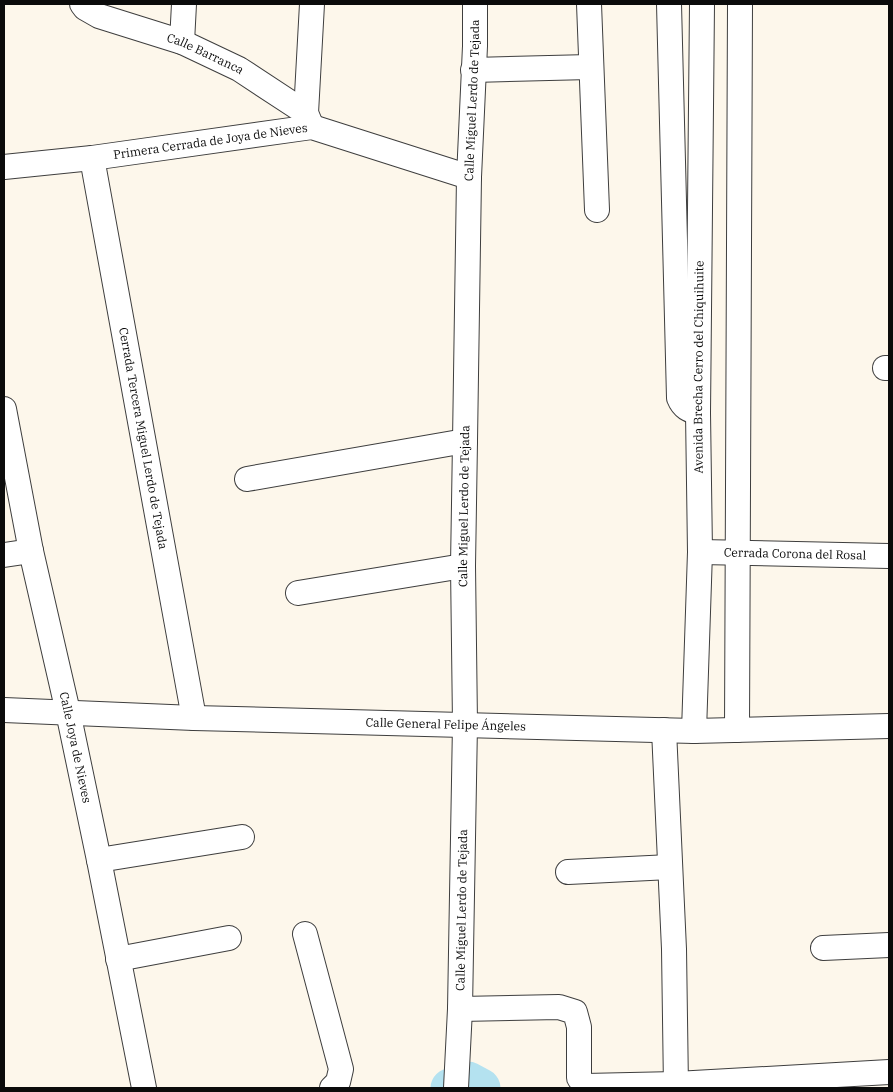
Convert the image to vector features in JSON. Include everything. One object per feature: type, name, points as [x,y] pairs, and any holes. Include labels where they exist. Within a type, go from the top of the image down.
[{"type":"street","name":"Calle Barranca","points":[[82,4],[99,16],[182,42],[239,69],[309,120]]},
{"type":"street","points":[[182,42],[184,4]]},
{"type":"street","points":[[309,120],[312,4]]},
{"type":"street","name":"Calle Miguel Lerdo de Tejada","points":[[456,1088],[460,1010],[465,724],[463,566],[469,177],[475,4]]},
{"type":"street","points":[[589,4],[597,210]]},
{"type":"street","points":[[669,4],[679,398],[681,405],[686,409],[698,413]]},
{"type":"street","name":"Avenida Brecha Cerro del Chiquihuite","points":[[694,731],[700,552],[698,413],[702,4]]},
{"type":"street","points":[[737,730],[740,4]]},
{"type":"street","points":[[473,70],[590,67]]},
{"type":"street","name":"Primera Cerrada de Joya de Nieves","points":[[4,167],[92,158],[309,120],[469,177]]},
{"type":"street","name":"Cerrada Tercera Miguel Lerdo de Tejada","points":[[92,158],[194,718]]},
{"type":"street","name":"Calle Joya de Nieves","points":[[4,409],[32,551],[99,860],[144,1088]]},
{"type":"street","points":[[247,479],[465,441]]},
{"type":"street","points":[[4,555],[32,551]]},
{"type":"street","name":"Cerrada Corona del Rosal","points":[[700,552],[889,556]]},
{"type":"street","points":[[298,593],[463,566]]},
{"type":"street","name":"Calle General Felipe Ángeles","points":[[4,710],[194,718],[694,731],[889,726]]},
{"type":"street","points":[[664,730],[674,949],[676,1086]]},
{"type":"street","points":[[99,860],[242,837]]},
{"type":"street","points":[[568,872],[670,867]]},
{"type":"street","points":[[306,934],[341,1069],[335,1085]]},
{"type":"street","points":[[118,959],[229,938]]},
{"type":"street","points":[[823,948],[889,945]]},
{"type":"street","name":"Calle Miguel Lerdo de Tejada","points":[[460,1010],[559,1007],[575,1012],[579,1027],[579,1078],[585,1086],[676,1086],[845,1081],[889,1072]]},
{"type":"waterway","points":[[450,1088],[468,1081],[481,1088]]}]
